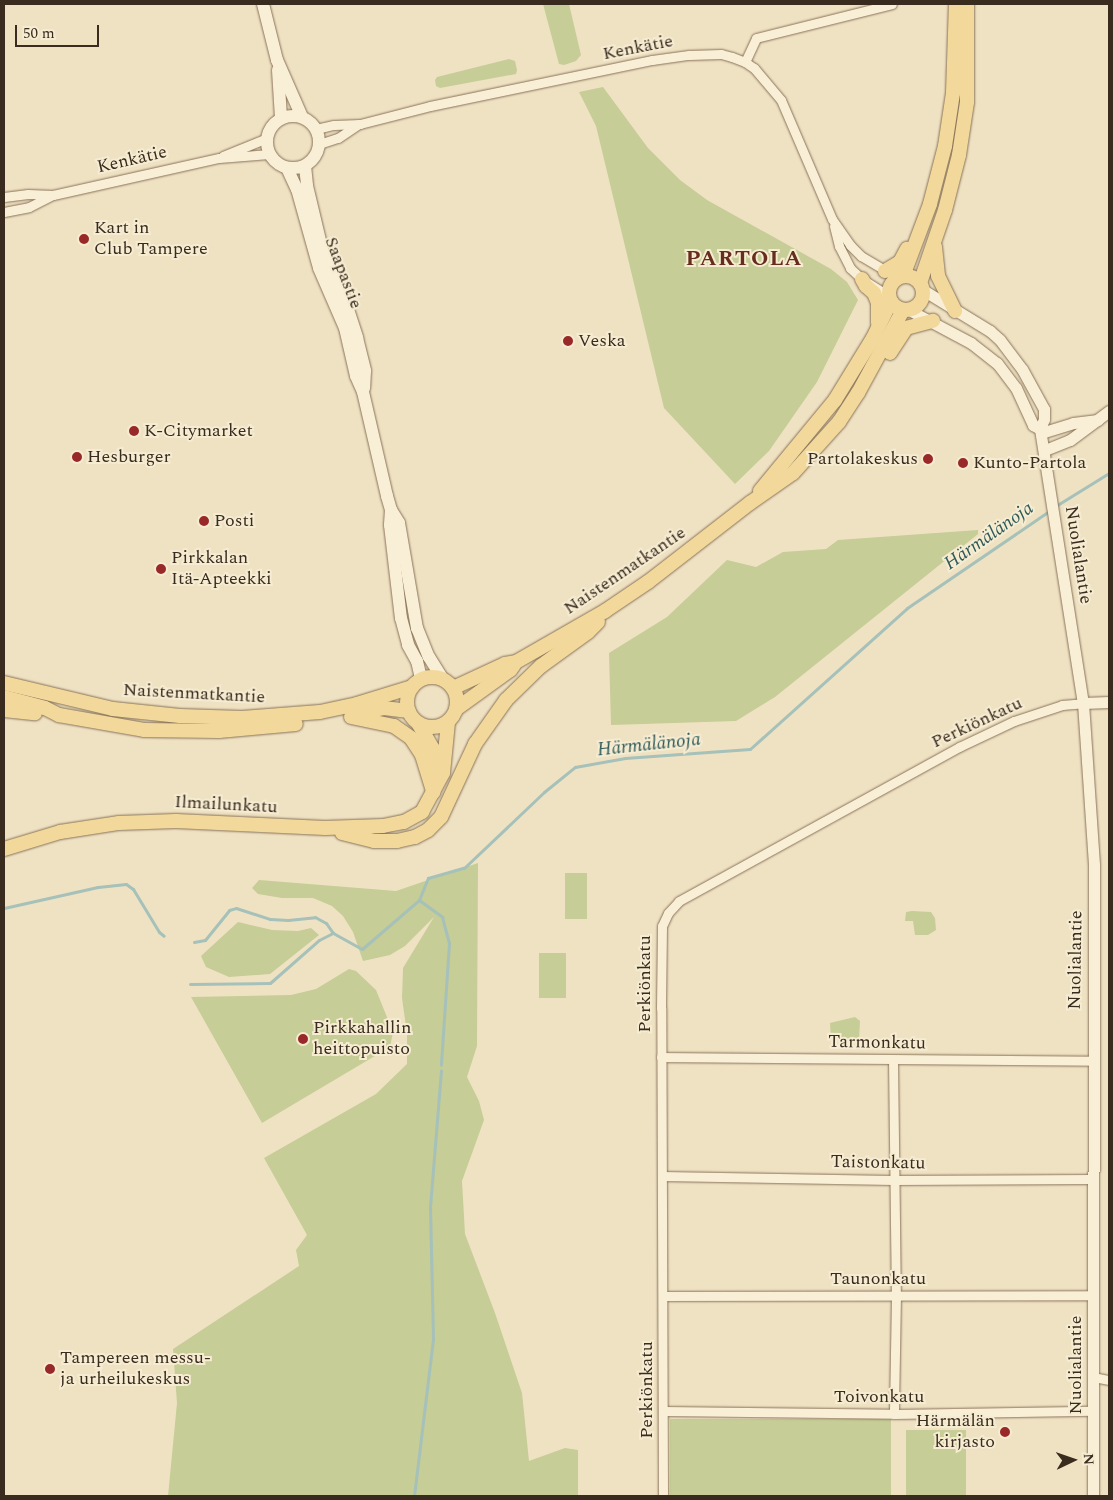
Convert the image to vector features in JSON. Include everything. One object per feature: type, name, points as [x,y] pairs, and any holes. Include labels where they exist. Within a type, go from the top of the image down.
[{"type":"main road","points":[[263,4],[278,60],[302,117]]},
{"type":"main road","points":[[956,4],[953,93],[944,146],[930,204],[901,277],[891,286],[890,299],[906,310],[921,301],[921,287],[953,181],[967,102],[967,4]]},
{"type":"main road","points":[[278,60],[281,118]]},
{"type":"main road","points":[[302,117],[311,122],[316,129],[319,144],[317,154],[306,166],[287,168],[273,160],[269,154],[267,138],[274,123],[281,118],[302,117]]},
{"type":"main road","name":"Saapastie","points":[[306,166],[308,186],[322,249],[346,300],[357,338],[365,371],[364,392]]},
{"type":"main road","name":"Saapastie","points":[[287,168],[301,203],[319,268],[341,316],[356,376],[364,392],[392,510],[399,524],[402,536],[417,628],[428,657],[442,678]]},
{"type":"main road","points":[[885,271],[900,262],[922,208],[930,204]]},
{"type":"main road","points":[[935,243],[938,276],[955,311]]},
{"type":"main road","points":[[901,277],[914,278],[921,287]]},
{"type":"main road","points":[[862,279],[866,286],[874,293],[878,303],[878,325]]},
{"type":"main road","name":"Naistenmatkantie","points":[[750,503],[835,400],[860,360],[890,299]]},
{"type":"main road","name":"Naistenmatkantie","points":[[453,688],[505,664],[516,662],[605,611],[695,548],[750,503],[794,473],[839,422],[906,310]]},
{"type":"main road","points":[[873,367],[885,361],[906,328],[933,321]]},
{"type":"main road","name":"Saapastie","points":[[392,510],[390,525],[401,618],[408,645],[417,661],[416,683]]},
{"type":"main road","points":[[325,828],[382,842],[408,840],[428,830],[441,817],[475,744],[506,700],[541,666],[595,626],[605,611]]},
{"type":"main road","name":"Naistenmatkantie","points":[[456,709],[510,670],[516,662]]},
{"type":"main road","points":[[435,676],[442,678],[453,688],[456,694],[456,709],[448,722],[433,727],[418,723],[409,711],[407,703],[416,683],[435,676]]},
{"type":"main road","name":"Naistenmatkantie","points":[[4,683],[113,709],[180,716],[242,718],[320,712],[375,699],[416,683]]},
{"type":"main road","name":"Naistenmatkantie","points":[[4,697],[45,708],[59,715],[117,726],[179,732],[268,728],[347,716],[384,708],[409,711]]},
{"type":"main road","points":[[4,710],[59,715]]},
{"type":"main road","points":[[347,716],[388,724],[406,733],[422,755],[433,792]]},
{"type":"main road","name":"Ilmailunkatu","points":[[4,849],[60,832],[119,822],[176,821],[325,828],[376,826],[404,822],[422,812],[445,767],[448,722]]},
{"type":"main road","name":"Ilmailunkatu","points":[[418,723],[430,743],[434,757],[436,777],[433,792]]},
{"type":"street","points":[[746,62],[756,38],[892,4]]},
{"type":"street","name":"Kenkätie","points":[[316,129],[334,125],[360,124],[430,106],[652,60],[689,55],[721,54],[746,62],[781,100],[832,218],[839,246],[845,259],[862,279],[890,299]]},
{"type":"street","name":"Kenkätie","points":[[319,144],[338,138],[360,124]]},
{"type":"street","name":"Kenkätie","points":[[219,158],[267,138]]},
{"type":"street","name":"Kenkätie","points":[[4,197],[28,194],[53,195],[219,158],[269,154]]},
{"type":"street","name":"Kenkätie","points":[[4,212],[29,208],[53,195]]},
{"type":"street","name":"Kenkätie","points":[[832,218],[854,250],[885,271],[901,277]]},
{"type":"street","name":"Nuolialantie","points":[[921,287],[955,311],[990,331],[1007,348],[1022,368],[1044,409],[1041,431],[1083,703],[1094,865],[1093,1496]]},
{"type":"street","name":"Nuolialantie","points":[[906,310],[933,321],[977,347],[997,363],[1016,388],[1033,424],[1041,431]]},
{"type":"street","points":[[1045,450],[1070,440],[1109,411]]},
{"type":"street","points":[[1041,431],[1073,423],[1099,420]]},
{"type":"street","points":[[1083,703],[1109,702]]},
{"type":"street","name":"Perkiönkatu","points":[[663,1496],[662,926],[668,913],[679,901],[959,747],[1014,720],[1062,705],[1083,703]]},
{"type":"street","name":"Tarmonkatu","points":[[661,1057],[1093,1060]]},
{"type":"street","points":[[893,1059],[893,1180],[896,1295],[894,1414]]},
{"type":"street","name":"Taistonkatu","points":[[662,1176],[893,1180],[1093,1179]]},
{"type":"street","name":"Taunonkatu","points":[[663,1296],[1094,1295]]},
{"type":"street","points":[[1093,1377],[1109,1380]]},
{"type":"street","name":"Toivonkatu","points":[[664,1411],[894,1414],[1093,1411]]},
{"type":"green space","points":[[543,4],[569,4],[581,55],[576,61],[564,65],[559,64]]},
{"type":"green space","points":[[509,59],[515,61],[516,74],[440,88],[436,86],[435,80],[437,77]]},
{"type":"green space","points":[[603,87],[648,148],[680,180],[707,200],[831,269],[847,282],[858,300],[817,382],[769,451],[735,484],[664,408],[596,126],[579,92]]},
{"type":"green space","points":[[978,530],[978,534],[775,697],[736,721],[611,725],[609,653],[667,617],[727,560],[756,567],[783,552],[826,549],[838,540]]},
{"type":"green space","points":[[478,863],[477,1046],[467,1077],[479,1101],[484,1120],[462,1181],[465,1234],[495,1313],[522,1393],[529,1461],[565,1448],[578,1450],[578,1495],[168,1496],[177,1403],[173,1349],[299,1266],[296,1250],[307,1235],[264,1158],[376,1094],[407,1064],[407,1034],[402,998],[403,968],[434,917],[405,946],[390,955],[363,961],[353,932],[343,916],[332,906],[313,898],[282,898],[258,894],[252,888],[259,880],[396,891]]},
{"type":"green space","points":[[565,873],[587,873],[587,919],[565,919]]},
{"type":"green space","points":[[906,912],[931,912],[935,918],[936,930],[928,935],[915,935],[913,921],[905,921]]},
{"type":"green space","points":[[238,922],[272,930],[298,931],[311,928],[319,935],[270,974],[229,977],[206,967],[201,956]]},
{"type":"green space","points":[[539,953],[566,953],[566,998],[539,998]]},
{"type":"green space","name":"Pirkkahallin heittopuisto","points":[[349,969],[356,971],[376,990],[393,1032],[390,1047],[262,1123],[191,997],[291,995],[316,989]]},
{"type":"green space","points":[[855,1017],[860,1021],[859,1040],[831,1039],[830,1023]]},
{"type":"green space","points":[[670,1419],[891,1419],[891,1496],[670,1496]]},
{"type":"green space","points":[[906,1430],[966,1430],[966,1496],[906,1496]]},
{"type":"waterway","name":"Härmälänoja","points":[[1054,507],[1109,473]]},
{"type":"waterway","name":"Härmälänoja","points":[[190,984],[270,983],[319,940],[333,933],[362,949],[419,900],[428,878],[464,868],[544,792],[575,767],[625,758],[750,749],[907,608],[1049,511]]},
{"type":"waterway","points":[[4,908],[98,887],[126,884],[133,889],[159,932],[164,936]]},
{"type":"waterway","points":[[419,900],[442,917],[449,943],[441,1065]]},
{"type":"waterway","points":[[194,942],[205,940],[229,910],[236,908],[270,919],[288,920],[315,917],[326,923],[333,933]]},
{"type":"waterway","points":[[414,1496],[433,1339],[430,1207],[441,1070]]},
{"type":"place","name":"Kart in Club Tampere","points":[[84,239]]},
{"type":"place","name":"Veska","points":[[568,341]]},
{"type":"place","name":"K-Citymarket","points":[[134,431]]},
{"type":"place","name":"Hesburger","points":[[77,457]]},
{"type":"place","name":"Partolakeskus","points":[[928,459]]},
{"type":"place","name":"Kunto-Partola","points":[[963,463]]},
{"type":"place","name":"Posti","points":[[204,521]]},
{"type":"place","name":"Pirkkalan Itä-Apteekki","points":[[161,569]]},
{"type":"place","name":"Pirkkahallin heittopuisto","points":[[303,1039]]},
{"type":"place","name":"Tampereen messu- ja urheilukeskus","points":[[50,1369]]},
{"type":"place","name":"Härmälän kirjasto","points":[[1005,1432]]},
{"type":"district","name":"PARTOLA","points":[[744,259]]}]
